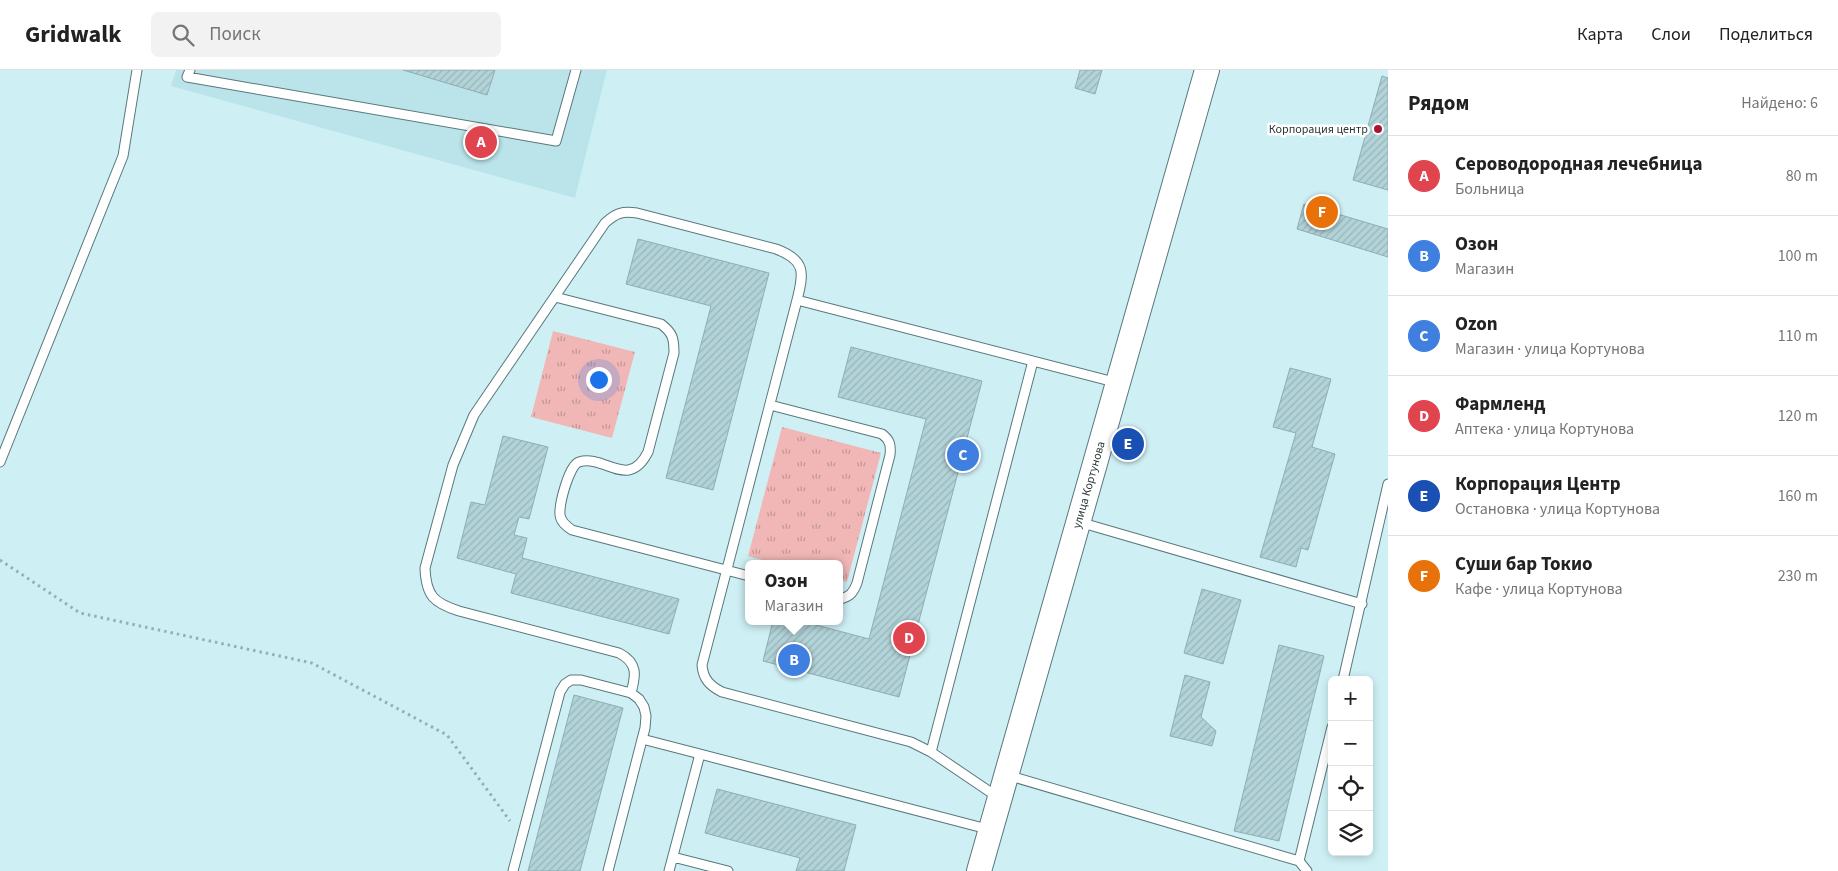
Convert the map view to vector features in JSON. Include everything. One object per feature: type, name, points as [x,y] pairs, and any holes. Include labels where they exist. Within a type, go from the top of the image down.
[{"type":"main road","name":"улица Кортунова","points":[[979,871],[1208,70]]},
{"type":"lane","points":[[0,462],[123,156],[136,70]]},
{"type":"lane","points":[[190,70],[188,77],[556,141],[576,70]]},
{"type":"lane","points":[[632,693],[636,677],[634,668],[626,656],[441,605],[430,594],[426,582],[425,568],[452,465],[474,416],[605,223],[614,215],[623,212],[646,216],[776,250],[790,255],[797,261],[802,273],[803,279],[702,665],[706,680],[711,686],[722,692],[904,740],[931,752],[1000,799]]},
{"type":"lane","points":[[555,297],[661,324],[669,330],[674,339],[674,353],[648,452],[642,463],[633,469],[623,470],[590,461],[574,465],[569,473],[560,508],[560,516],[563,523],[572,530],[745,575]]},
{"type":"lane","points":[[797,300],[1118,383]]},
{"type":"lane","points":[[931,752],[1033,361]]},
{"type":"lane","points":[[770,405],[882,434],[888,439],[891,446],[857,583],[854,592],[847,598],[843,598]]},
{"type":"lane","points":[[1344,676],[1388,484]]},
{"type":"lane","points":[[1079,522],[1362,604]]},
{"type":"lane","points":[[513,871],[560,692],[565,684],[572,680],[580,680],[632,693],[639,699],[646,716],[642,739],[608,871]]},
{"type":"lane","points":[[642,739],[991,830]]},
{"type":"lane","points":[[1299,861],[1328,743]]},
{"type":"lane","points":[[669,871],[700,754]]},
{"type":"lane","points":[[1007,775],[1299,861],[1307,871]]},
{"type":"lane","points":[[673,857],[728,871]]},
{"type":"path","points":[[0,560],[80,613],[312,663],[346,681],[447,735],[522,838]]},
{"type":"shaded area","points":[[176,70],[607,70],[575,198],[171,86]]},
{"type":"green space","points":[[553,331],[635,352],[612,438],[531,417]]},
{"type":"green space","points":[[782,427],[881,453],[847,582],[843,581],[843,560],[762,560],[748,556]]},
{"type":"building","points":[[403,70],[495,70],[487,95]]},
{"type":"building","points":[[1080,70],[1102,70],[1095,94],[1075,88]]},
{"type":"building","name":"Корпорация центр","points":[[1382,76],[1388,78],[1388,190],[1353,180]]},
{"type":"building","points":[[1304,204],[1388,229],[1388,257],[1297,229]]},
{"type":"building","points":[[638,239],[769,273],[713,490],[666,478],[711,306],[626,284]]},
{"type":"building","points":[[851,347],[982,381],[899,697],[763,661],[772,625],[816,625],[869,639],[926,419],[838,397]]},
{"type":"building","points":[[1290,368],[1331,379],[1312,447],[1335,454],[1308,550],[1301,548],[1296,567],[1260,557],[1296,433],[1273,427]]},
{"type":"building","points":[[503,436],[548,447],[529,519],[519,517],[514,535],[527,538],[522,558],[679,599],[669,634],[511,593],[516,574],[457,558],[471,502],[485,505]]},
{"type":"building","points":[[1202,589],[1241,600],[1223,664],[1184,653]]},
{"type":"building","points":[[1279,645],[1324,656],[1279,841],[1234,831]]},
{"type":"building","points":[[1185,675],[1210,682],[1201,717],[1216,731],[1212,746],[1170,736]]},
{"type":"building","points":[[574,695],[623,708],[580,871],[528,871]]},
{"type":"building","points":[[717,789],[856,825],[844,871],[796,871],[800,858],[705,833]]},
{"type":"place","name":"Корпорация центр","points":[[1378,129]]},
{"type":"place","name":"Сероводородная лечебница","points":[[481,142]]},
{"type":"place","name":"Суши бар Токио","points":[[1322,212]]},
{"type":"place","name":"Корпорация Центр","points":[[1128,444]]},
{"type":"place","name":"Ozon","points":[[963,455]]},
{"type":"place","name":"Фармленд","points":[[909,638]]},
{"type":"place","name":"Озон","points":[[794,660]]}]
